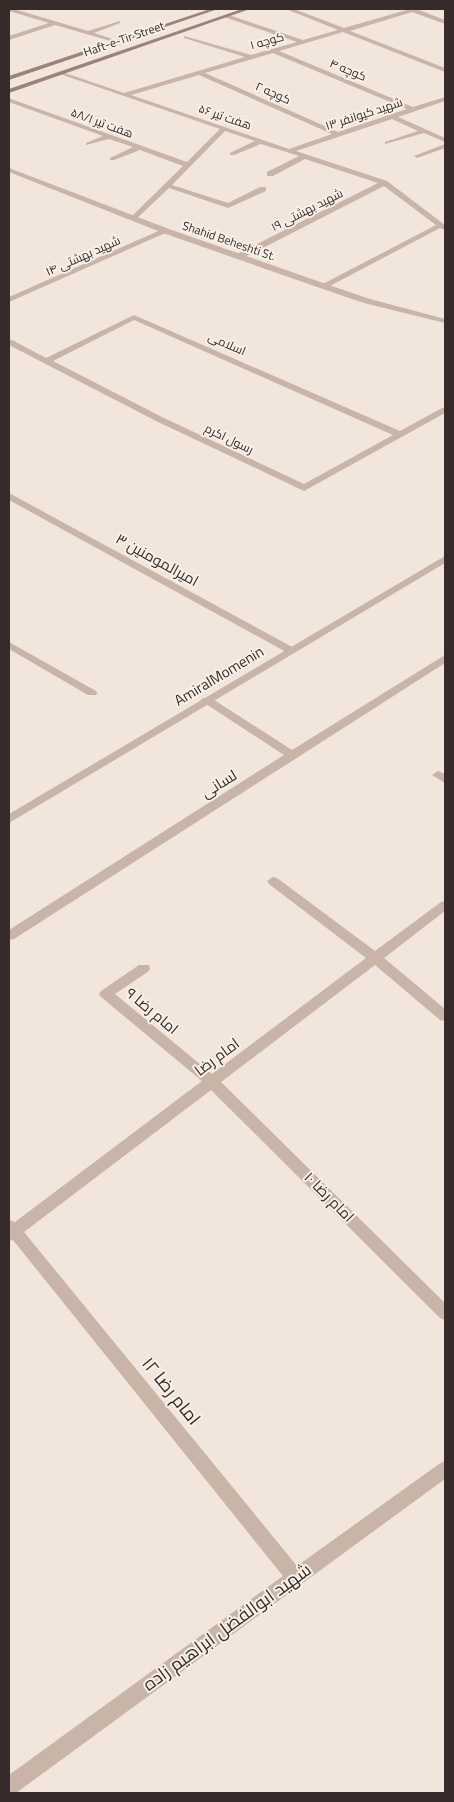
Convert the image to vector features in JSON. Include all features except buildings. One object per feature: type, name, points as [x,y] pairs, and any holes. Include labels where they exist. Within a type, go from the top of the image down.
[{"type":"main road","name":"Haft-e-Tir Street","points":[[9,78],[215,9]]},
{"type":"main road","name":"Haft-e-Tir Street","points":[[9,91],[247,9]]},
{"type":"street","points":[[9,9],[116,41]]},
{"type":"street","points":[[289,9],[445,70]]},
{"type":"street","points":[[415,10],[445,22]]},
{"type":"street","name":"کوچه ۱","points":[[124,95],[415,10]]},
{"type":"street","points":[[226,16],[302,42]]},
{"type":"street","points":[[87,33],[118,22]]},
{"type":"street","points":[[9,38],[54,23]]},
{"type":"street","points":[[186,37],[250,57]]},
{"type":"street","name":"کوچه ۴","points":[[273,51],[414,110]]},
{"type":"street","name":"کوچه ۲","points":[[198,72],[339,134]]},
{"type":"street","name":"هفت تیر ۵۶","points":[[60,73],[384,183],[443,227]]},
{"type":"street","name":"شهید کیوانفر ۱۳","points":[[289,151],[445,99]]},
{"type":"street","name":"هفت تیر ۵۸/۱","points":[[9,100],[188,165]]},
{"type":"street","points":[[41,112],[50,109]]},
{"type":"street","points":[[392,117],[445,140]]},
{"type":"street","points":[[134,220],[170,186],[224,129]]},
{"type":"street","points":[[387,142],[424,131]]},
{"type":"street","points":[[88,144],[108,137]]},
{"type":"street","points":[[232,154],[261,141]]},
{"type":"street","points":[[417,156],[445,146]]},
{"type":"street","points":[[112,158],[138,148]]},
{"type":"street","points":[[270,174],[305,156]]},
{"type":"street","name":"Shahid Beheshti St.","points":[[9,170],[134,220],[322,286],[367,301],[445,320]]},
{"type":"street","name":"شهید بهشتی ۱۹","points":[[240,256],[384,183]]},
{"type":"street","points":[[170,186],[228,206],[263,189]]},
{"type":"street","points":[[322,286],[443,227]]},
{"type":"street","name":"شهید بهشتی ۱۴","points":[[9,300],[166,231]]},
{"type":"street","name":"اسلامی","points":[[46,361],[134,316],[400,435]]},
{"type":"street","points":[[9,342],[46,361]]},
{"type":"street","name":"رسول اکرم","points":[[46,361],[159,419],[304,488],[400,435]]},
{"type":"street","points":[[400,435],[445,410]]},
{"type":"street","name":"امیرالمومنین ۳","points":[[9,496],[292,651]]},
{"type":"street","name":"AmiralMomenin","points":[[9,819],[445,559]]},
{"type":"street","points":[[9,645],[92,693]]},
{"type":"street","name":"لسانی","points":[[9,936],[445,658]]},
{"type":"street","points":[[207,700],[292,755]]},
{"type":"street","points":[[273,881],[375,958],[445,1016]]},
{"type":"street","name":"امام رضا","points":[[11,1230],[212,1082],[445,905]]},
{"type":"street","name":"امام رضا ۹","points":[[144,968],[106,994],[212,1082]]},
{"type":"street","name":"امام رضا ۱۰","points":[[212,1082],[445,1313]]},
{"type":"street","name":"امام رضا ۱۲","points":[[11,1230],[295,1577]]},
{"type":"street","name":"شهید ابوالفضل ابراهیم زاده","points":[[9,1786],[445,1469]]}]
